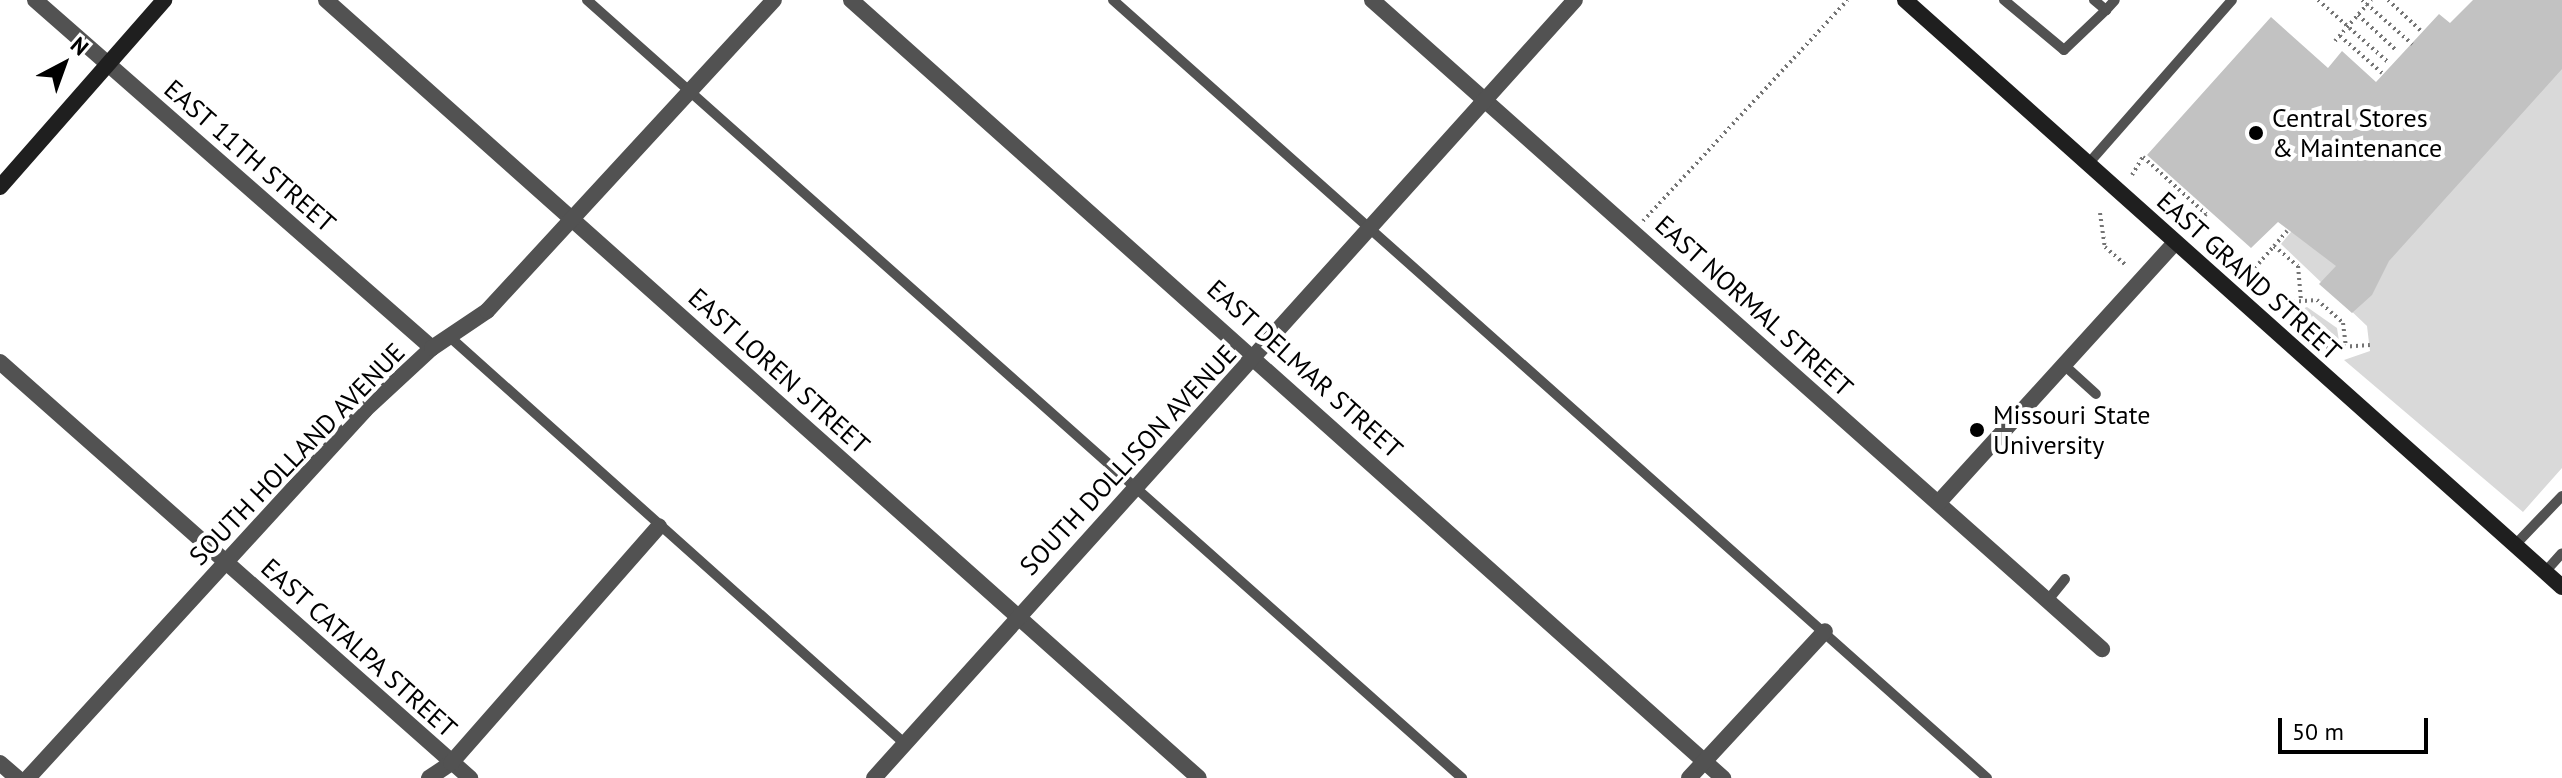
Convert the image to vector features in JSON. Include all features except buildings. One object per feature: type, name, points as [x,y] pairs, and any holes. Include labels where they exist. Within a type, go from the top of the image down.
[{"type":"main road","points":[[0,187],[164,0]]},
{"type":"main road","name":"EAST GRAND STREET","points":[[1905,0],[2562,587]]},
{"type":"street","name":"EAST 11TH STREET","points":[[35,0],[432,348]]},
{"type":"street","name":"EAST LOREN STREET","points":[[326,0],[1199,778]]},
{"type":"street","name":"SOUTH HOLLAND AVENUE","points":[[28,778],[365,410],[432,348],[452,339],[574,219],[774,0]]},
{"type":"street","name":"EAST DELMAR STREET","points":[[851,0],[1256,357],[1723,778]]},
{"type":"street","name":"EAST NORMAL STREET","points":[[1372,0],[2102,649]]},
{"type":"street","name":"SOUTH DOLLISON AVENUE","points":[[873,776],[1256,357],[1575,0]]},
{"type":"street","points":[[1939,502],[2175,243]]},
{"type":"street","name":"EAST CATALPA STREET","points":[[0,362],[470,778]]},
{"type":"street","points":[[429,778],[451,763],[659,526]]},
{"type":"street","points":[[1689,778],[1825,631]]},
{"type":"street","points":[[0,763],[17,778]]},
{"type":"lane","points":[[587,0],[1462,778]]},
{"type":"lane","points":[[1113,0],[1987,778]]},
{"type":"lane","points":[[2004,0],[2064,50],[2115,0]]},
{"type":"lane","points":[[2094,0],[2106,10]]},
{"type":"lane","points":[[2088,164],[2232,0]]},
{"type":"lane","points":[[452,339],[904,743]]},
{"type":"lane","points":[[2064,365],[2096,394]]},
{"type":"lane","points":[[2515,545],[2562,496]]},
{"type":"lane","points":[[2545,572],[2562,553]]},
{"type":"lane","points":[[2048,600],[2065,579]]},
{"type":"path","points":[[1633,231],[1848,0]]},
{"type":"path","points":[[2318,0],[2389,63]]},
{"type":"path","points":[[2362,0],[2369,2],[2412,44]]},
{"type":"path","points":[[2388,0],[2421,31]]},
{"type":"path","points":[[2335,41],[2369,2]]},
{"type":"path","points":[[2358,15],[2397,51]]},
{"type":"path","points":[[2340,36],[2382,73]]},
{"type":"path","points":[[2132,175],[2143,157],[2206,214],[2193,229]]},
{"type":"path","points":[[2100,213],[2105,247],[2126,265]]},
{"type":"path","points":[[2247,277],[2287,231]]},
{"type":"path","points":[[2274,246],[2298,266],[2301,301]]},
{"type":"path","points":[[2275,303],[2317,300],[2343,323],[2346,348]]},
{"type":"path","points":[[2326,348],[2370,345]]},
{"type":"shaded area","points":[[2562,0],[2562,468],[2523,512],[2344,360],[2370,351],[2367,326],[2281,244],[2362,147]]},
{"type":"shaded area","points":[[2307,307],[2337,328],[2339,341],[2325,341],[2292,313]]},
{"type":"place","name":"Central Stores & Maintenance","points":[[2256,133]]},
{"type":"place","name":"Missouri State University","points":[[1977,430]]}]
